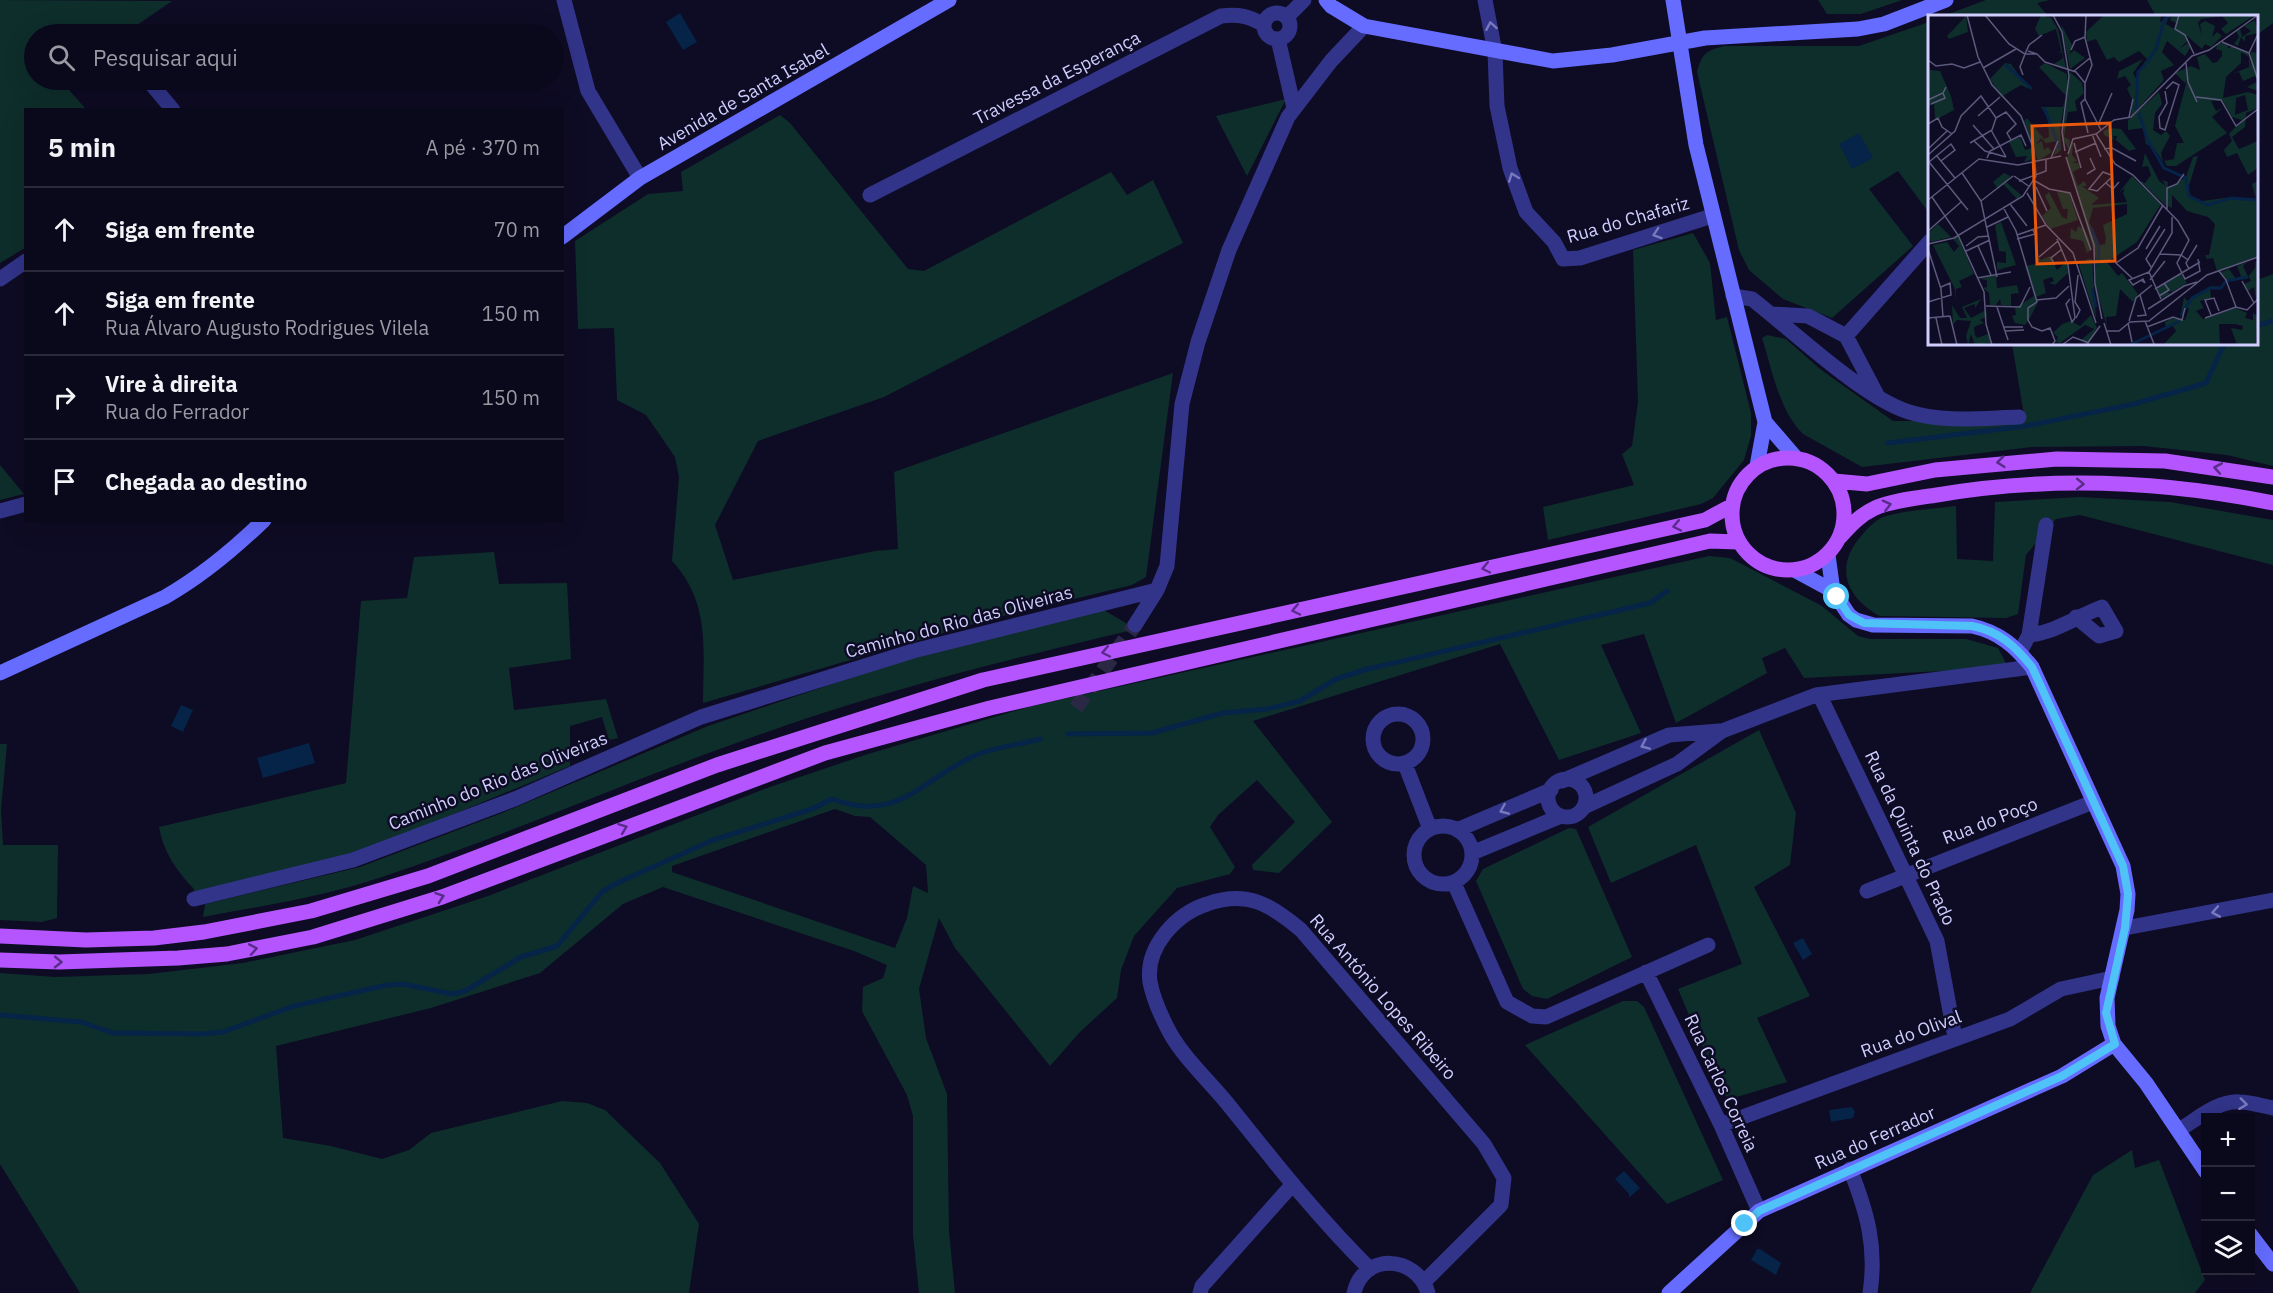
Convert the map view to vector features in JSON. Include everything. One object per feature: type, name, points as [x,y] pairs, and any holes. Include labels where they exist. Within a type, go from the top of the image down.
[{"type":"main road","points":[[1840,537],[1844,519],[1842,501],[1834,481],[1811,462],[1796,458],[1769,460],[1757,466],[1736,490],[1731,506],[1732,525],[1738,542],[1748,556],[1763,566],[1779,571],[1796,571],[1813,565],[1828,555],[1858,517],[1875,508],[1906,500],[1994,487],[2039,484],[2152,486],[2273,503]]},
{"type":"main road","points":[[1834,481],[1867,484],[1944,469],[2057,459],[2165,461],[2273,477]]},
{"type":"main road","points":[[0,936],[86,940],[154,938],[204,932],[311,911],[428,876],[717,765],[983,680],[1705,520],[1731,506]]},
{"type":"main road","points":[[0,960],[58,962],[178,958],[226,954],[313,936],[442,897],[825,753],[990,708],[1710,541],[1738,542]]},
{"type":"street","points":[[564,0],[588,91],[640,178]]},
{"type":"street","name":"Avenida de Santa Isabel","points":[[564,235],[640,178],[949,0]]},
{"type":"street","points":[[1287,17],[1304,0]]},
{"type":"street","points":[[1326,0],[1331,6],[1364,26],[1553,61],[1572,61],[1680,41],[1858,29],[1884,24],[1946,0]]},
{"type":"street","points":[[1485,0],[1495,52]]},
{"type":"street","points":[[1673,0],[1696,145],[1765,422],[1757,466]]},
{"type":"street","points":[[1264,25],[1271,14],[1280,13],[1287,17],[1291,29],[1286,36],[1278,39],[1294,108]]},
{"type":"street","name":"Travessa da Esperança","points":[[870,195],[1221,16],[1238,14],[1252,17],[1264,25],[1267,34],[1278,39]]},
{"type":"street","points":[[1135,625],[1167,566],[1182,404],[1198,342],[1229,250],[1294,108],[1331,61],[1364,26]]},
{"type":"street","name":"Rua do Chafariz","points":[[1495,52],[1497,106],[1510,168],[1526,212],[1554,242],[1563,259],[1580,258],[1712,216]]},
{"type":"street","points":[[156,90],[171,108]]},
{"type":"street","points":[[1846,336],[1928,242]]},
{"type":"street","points":[[0,279],[24,262]]},
{"type":"street","points":[[1733,296],[1752,299],[1878,397],[1907,412],[1932,417],[2019,417]]},
{"type":"street","points":[[1772,314],[1808,316],[1846,336],[1878,397]]},
{"type":"street","points":[[1765,422],[1796,458]]},
{"type":"street","points":[[0,511],[24,505]]},
{"type":"street","points":[[0,673],[182,588],[219,561],[262,522]]},
{"type":"street","points":[[2020,652],[2029,635],[2046,525]]},
{"type":"street","points":[[1828,555],[1833,591],[1849,615],[1864,623],[1972,626],[1996,633],[2020,652],[2032,667],[2125,873],[2128,894],[2125,928],[2106,1013],[2115,1044],[2146,1083],[2202,1167]]},
{"type":"street","points":[[1796,571],[1833,591]]},
{"type":"street","name":"Caminho do Rio das Oliveiras","points":[[194,898],[353,860],[517,798],[701,717],[913,651],[1156,590]]},
{"type":"street","points":[[2029,635],[2043,634],[2076,617]]},
{"type":"street","points":[[1472,853],[1561,816],[1576,815],[1584,807],[1677,764],[1722,731],[1820,696],[2032,667]]},
{"type":"street","name":"Rua da Quinta do Prado","points":[[1820,696],[1937,941],[1954,1038]]},
{"type":"street","points":[[1457,830],[1676,733],[1722,731]]},
{"type":"street","points":[[1676,733],[1686,746],[1682,759]]},
{"type":"street","points":[[1405,764],[1430,829]]},
{"type":"street","points":[[1561,816],[1550,806],[1556,786],[1568,780],[1579,784],[1586,795],[1584,807]]},
{"type":"street","name":"Rua do Poço","points":[[1867,891],[2093,802]]},
{"type":"street","points":[[1448,827],[1457,830],[1469,844],[1472,853],[1468,871],[1454,883],[1434,883],[1418,872],[1414,863],[1416,843],[1430,829],[1448,827]]},
{"type":"street","points":[[1454,883],[1507,1002],[1520,1012],[1546,1017],[1708,945]]},
{"type":"street","name":"Rua António Lopes Ribeiro","points":[[1226,897],[1254,900],[1281,914],[1301,930],[1484,1144],[1504,1178],[1501,1205],[1426,1287],[1406,1265],[1394,1262],[1370,1269],[1293,1184],[1170,1034],[1150,981],[1153,951],[1173,923],[1201,906],[1226,897]]},
{"type":"street","points":[[2125,928],[2273,900]]},
{"type":"street","name":"Rua Carlos Correia","points":[[1646,972],[1721,1125],[1759,1211]]},
{"type":"street","name":"Rua do Olival","points":[[1721,1125],[2010,1019],[2061,989],[2112,978]]},
{"type":"street","name":"Rua do Ferrador","points":[[1669,1293],[1759,1211],[2062,1076],[2115,1044]]},
{"type":"street","points":[[2179,1130],[2219,1106],[2238,1101],[2273,1108]]},
{"type":"street","points":[[1850,1169],[1868,1214],[1874,1271],[1870,1293]]},
{"type":"street","points":[[1200,1293],[1202,1286],[1293,1184]]},
{"type":"street","points":[[2255,1241],[2273,1264]]},
{"type":"street","points":[[1354,1293],[1361,1277],[1370,1269]]},
{"type":"green space","points":[[0,0],[172,1],[139,24],[24,24],[24,90],[69,90],[85,108],[24,108],[24,249],[0,263]]},
{"type":"green space","points":[[1818,0],[1902,0],[1861,14],[1827,14]]},
{"type":"green space","points":[[1986,0],[2050,0],[2037,3],[2047,15],[1946,15]]},
{"type":"green space","points":[[2147,0],[2273,0],[2273,23],[2258,34],[2258,15],[2155,15]]},
{"type":"green space","points":[[1928,22],[1928,212],[1898,171],[1869,189],[1913,246],[1832,318],[1783,299],[1749,270],[1739,250],[1697,72],[1705,54],[1724,46],[1859,46]]},
{"type":"green space","points":[[1286,99],[1247,176],[1216,116]]},
{"type":"green space","points":[[780,115],[790,123],[908,269],[924,271],[1111,172],[1127,195],[1153,180],[1183,243],[884,397],[758,441],[715,525],[733,580],[875,551],[898,549],[894,472],[1173,373],[1146,577],[1132,585],[991,619],[703,703],[703,646],[699,610],[685,577],[672,561],[679,477],[675,457],[646,415],[617,400],[614,328],[578,329],[575,241],[648,194],[683,191],[681,172]]},
{"type":"green space","points":[[1693,233],[1710,263],[1716,320],[1727,317],[1751,413],[1751,436],[1744,460],[1713,498],[1701,504],[1548,540],[1543,507],[1634,485],[1622,454],[1632,446],[1638,402],[1633,250]]},
{"type":"green space","points":[[2273,274],[2273,466],[2227,455],[2144,446],[2032,447],[1862,467],[1803,434],[1795,425],[1777,389],[1762,338],[1767,335],[1786,339],[1820,369],[1893,421],[2025,421],[2012,345],[2258,345],[2258,280]]},
{"type":"green space","points":[[0,465],[24,494],[0,500]]},
{"type":"green space","points":[[2080,497],[2170,502],[2273,520],[2273,565],[2080,515],[2056,519],[2026,555],[2018,614],[2006,618],[1880,616],[1858,600],[1847,580],[1848,558],[1853,547],[1869,527],[1883,517],[1910,511],[1956,506],[1957,559],[1993,561],[1995,502]]},
{"type":"green space","points":[[494,552],[499,584],[567,583],[571,659],[509,668],[514,710],[606,699],[618,738],[609,740],[602,717],[570,726],[570,766],[360,853],[194,893],[194,889],[182,876],[167,853],[159,827],[346,783],[361,601],[407,598],[414,557]]},
{"type":"green space","points":[[1709,556],[1730,558],[1822,606],[1858,636],[1870,639],[1966,639],[1998,648],[2007,665],[2002,668],[1804,678],[1785,648],[1762,658],[1767,673],[1676,723],[1644,634],[1601,645],[1641,733],[1559,760],[1500,644],[1253,721],[1332,822],[1279,873],[1253,870],[1252,865],[1295,822],[1257,780],[1218,815],[1210,827],[1235,867],[1230,874],[1177,888],[1134,936],[1121,970],[1117,998],[1080,1032],[1050,1066],[955,948],[939,918],[919,989],[926,1038],[947,1094],[949,1231],[955,1293],[919,1293],[913,1235],[913,1116],[907,1095],[862,1011],[863,987],[883,978],[887,965],[854,951],[663,887],[623,904],[540,973],[431,1008],[276,1046],[283,1138],[331,1146],[382,1159],[409,1150],[431,1133],[562,1101],[587,1103],[605,1110],[660,1163],[699,1224],[689,1293],[80,1293],[0,1164],[0,973],[55,977],[149,974],[243,963],[355,940],[488,896],[767,788],[868,754],[1032,706]],"holes":[[[835,809],[855,816],[870,817],[926,865],[928,893],[913,886],[907,918],[895,948],[672,872],[672,866]]]},
{"type":"green space","points":[[1102,609],[1131,626],[1128,631],[932,680],[835,709],[694,759],[470,846],[357,885],[203,917],[205,904],[360,867],[502,813],[708,726],[891,664]]},
{"type":"green space","points":[[1759,730],[1796,813],[1790,865],[1754,887],[1810,996],[1757,1018],[1787,1082],[1730,1099],[1722,1093],[1678,989],[1742,964],[1696,845],[1611,883],[1588,827]]},
{"type":"green space","points":[[0,744],[7,744],[1,810],[3,845],[58,845],[57,918],[42,922],[0,920]]},
{"type":"green space","points":[[1569,828],[1576,829],[1632,957],[1547,999],[1532,996],[1523,989],[1476,881],[1483,869]]},
{"type":"green space","points":[[1623,1001],[1637,1001],[1644,1007],[1723,1180],[1667,1204],[1525,1045]]},
{"type":"green space","points":[[2132,1150],[2135,1168],[2159,1160],[2201,1270],[2201,1275],[2205,1280],[2195,1293],[2030,1293],[2093,1175]]},
{"type":"water","points":[[680,13],[697,42],[683,50],[666,22]]},
{"type":"water","points":[[1859,133],[1873,158],[1852,169],[1839,144]]},
{"type":"water","points":[[181,705],[193,710],[183,732],[171,726]]},
{"type":"water","points":[[309,743],[315,763],[263,778],[257,758]]},
{"type":"water","points":[[1803,938],[1812,954],[1803,960],[1793,943]]},
{"type":"water","points":[[1852,1107],[1855,1112],[1853,1118],[1831,1122],[1829,1110]]},
{"type":"water","points":[[1624,1171],[1640,1188],[1629,1198],[1629,1194],[1615,1179]]},
{"type":"water","points":[[1757,1249],[1781,1263],[1776,1275],[1751,1260]]},
{"type":"waterway","points":[[2258,325],[2273,321]]},
{"type":"waterway","points":[[1888,443],[2026,426],[2134,404],[2206,383],[2224,345]]},
{"type":"waterway","points":[[1068,734],[1152,733],[1223,713],[1267,709],[1300,701],[1336,679],[1364,670],[1650,603],[1667,591]]},
{"type":"waterway","points":[[0,1015],[81,1022],[113,1033],[202,1034],[223,1032],[294,1006],[387,985],[403,984],[452,994],[465,991],[521,957],[557,946],[602,892],[615,884],[713,840],[812,809],[832,799],[855,805],[875,806],[893,802],[976,755],[1040,739]]},
{"type":"tunnel","points":[[1076,708],[1135,625]]},
{"type":"route","points":[[1745,1224],[1759,1211],[2062,1076],[2115,1044],[2108,1026],[2107,998],[2125,928],[2127,879],[2032,667],[2013,644],[1986,629],[1972,626],[1873,625],[1856,620],[1849,615],[1837,597]]}]
